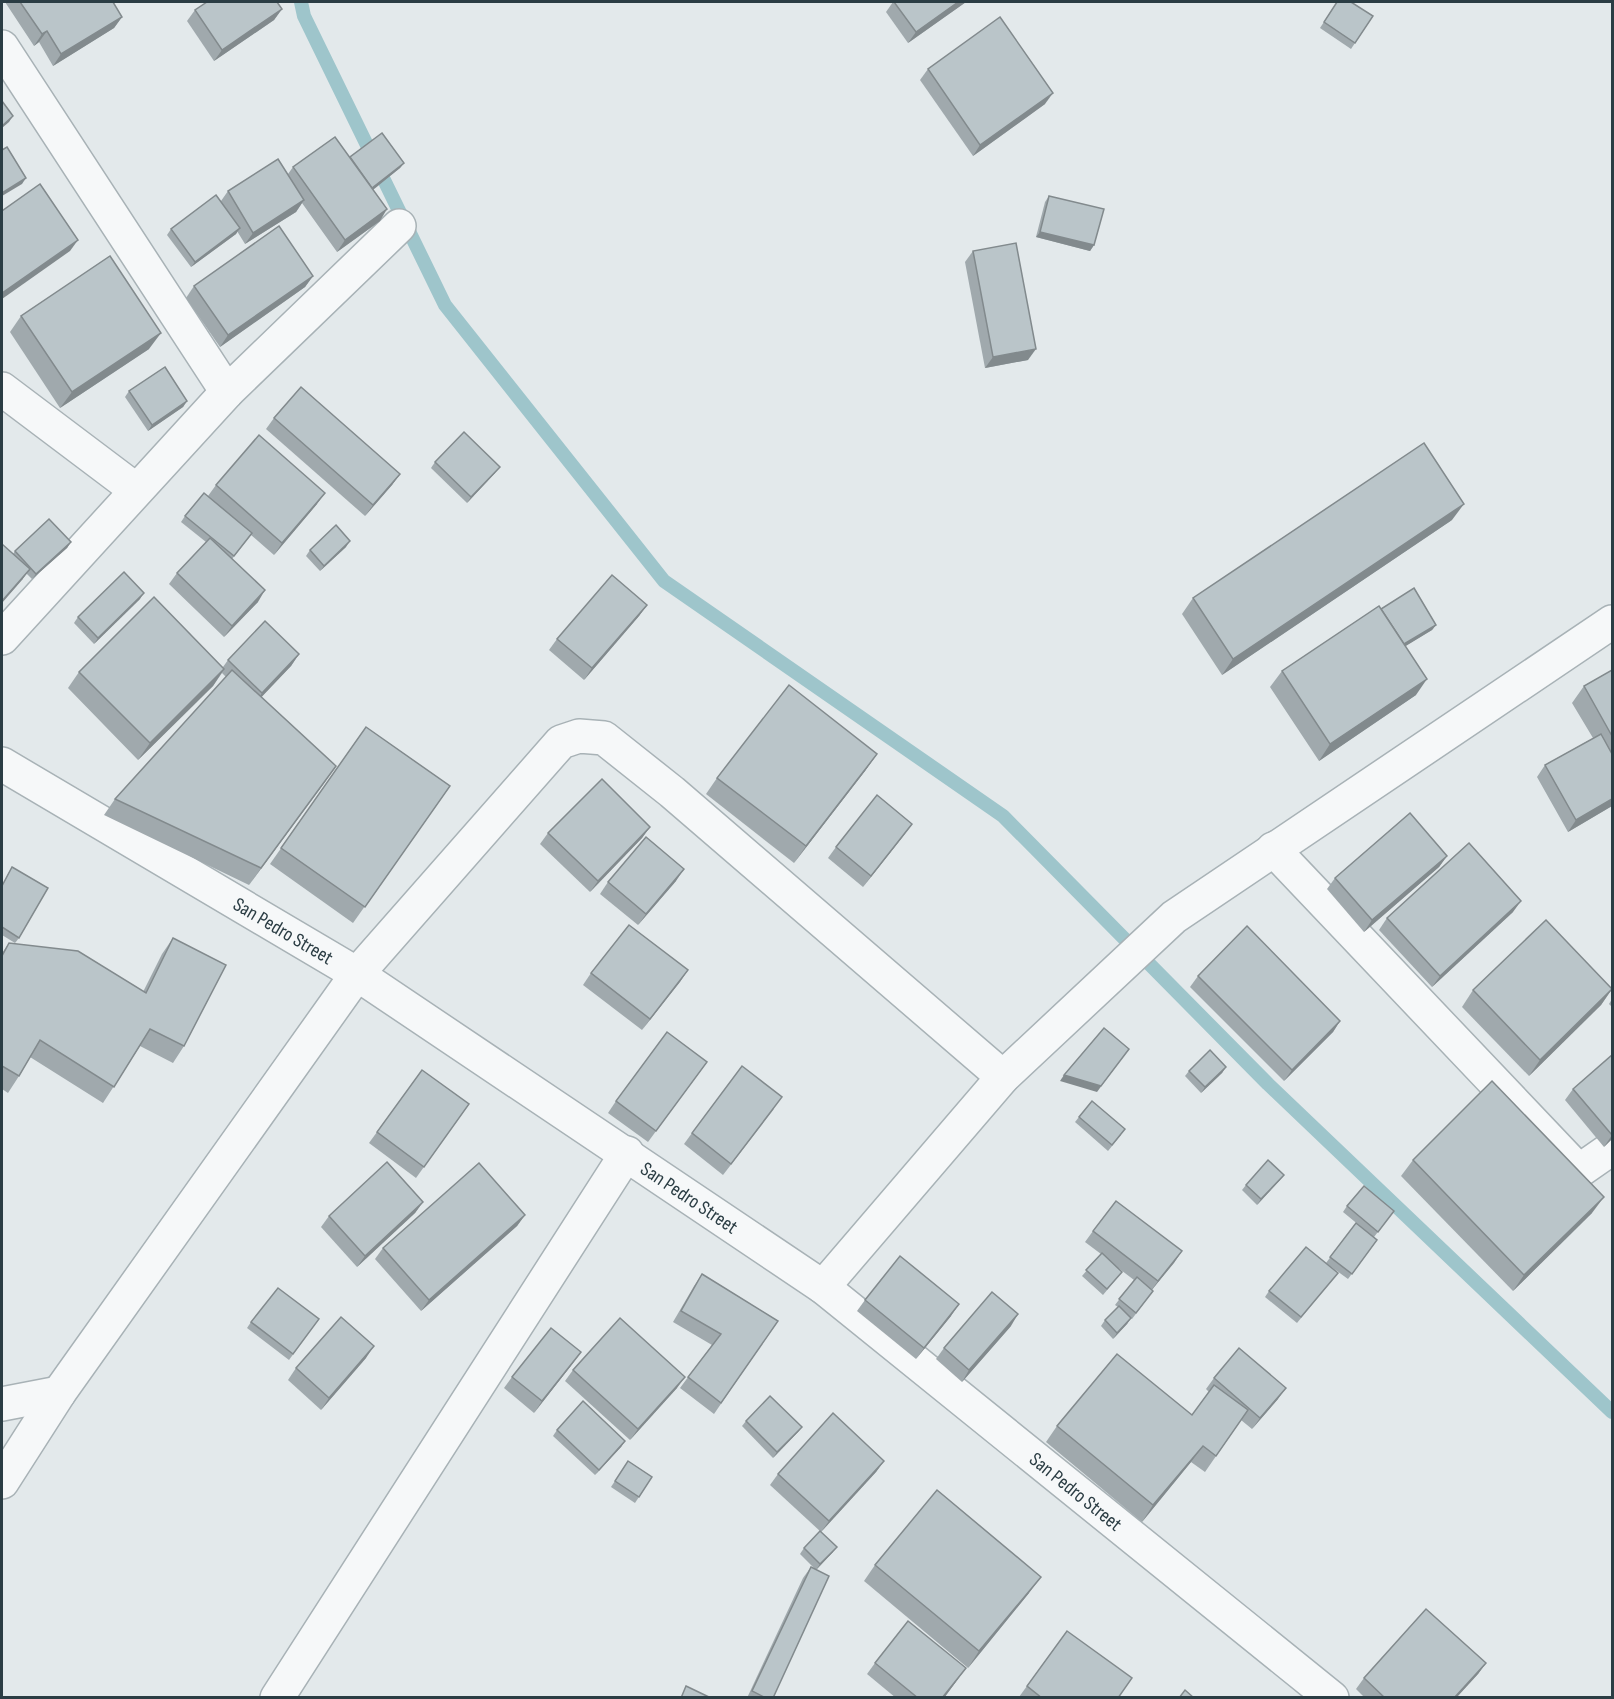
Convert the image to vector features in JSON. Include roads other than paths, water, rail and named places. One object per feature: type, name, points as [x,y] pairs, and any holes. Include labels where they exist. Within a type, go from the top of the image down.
[{"type":"street","points":[[2,46],[227,392]]},
{"type":"street","points":[[2,638],[227,392],[399,226]]},
{"type":"street","points":[[2,389],[136,490]]},
{"type":"street","points":[[823,1287],[1003,1077],[1174,917],[1612,622]]},
{"type":"street","points":[[2,1482],[59,1394],[357,974],[561,742],[579,736],[604,738],[672,792],[1003,1077]]},
{"type":"street","name":"San Pedro Street","points":[[2,764],[357,974],[627,1153],[823,1287],[1332,1698]]},
{"type":"street","points":[[1273,849],[1578,1171],[1612,1148]]},
{"type":"street","points":[[277,1698],[627,1153]]},
{"type":"street","points":[[2,1404],[59,1394]]},
{"type":"waterway","points":[[301,2],[304,16],[445,305],[664,581],[1003,816],[1268,1084],[1612,1412]]}]
